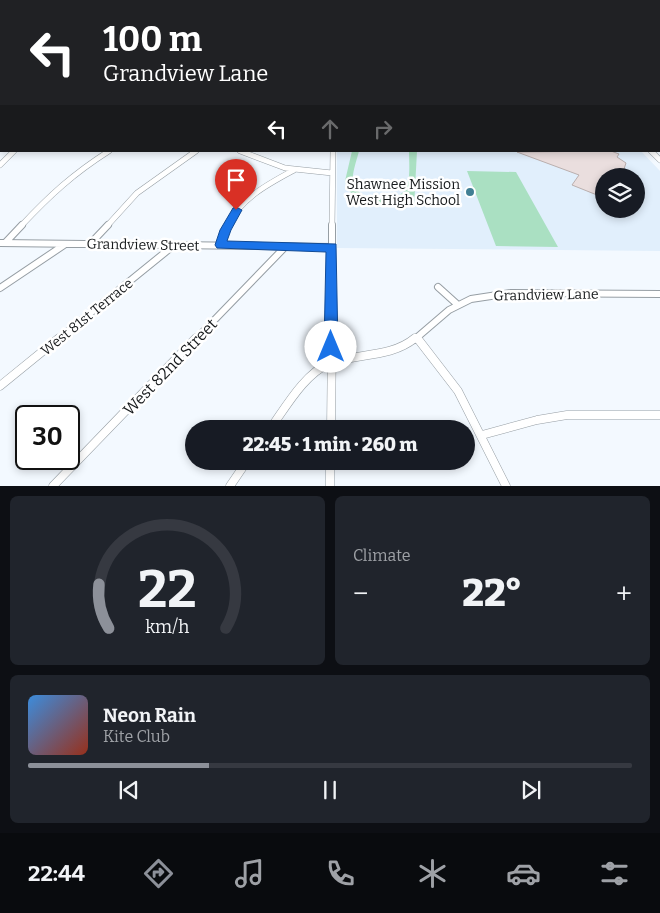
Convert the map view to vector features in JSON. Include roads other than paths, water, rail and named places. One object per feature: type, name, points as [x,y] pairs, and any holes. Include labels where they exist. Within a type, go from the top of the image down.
[{"type":"street","points":[[0,165],[2,160],[13,152]]},
{"type":"street","points":[[2,243],[52,192],[82,168],[107,152]]},
{"type":"street","points":[[90,244],[136,193],[195,152]]},
{"type":"street","points":[[243,152],[294,170],[332,173]]},
{"type":"street","points":[[331,420],[333,152]]},
{"type":"street","points":[[221,245],[229,221],[244,202],[260,188],[294,170]]},
{"type":"street","name":"Grandview Street","points":[[2,243],[285,247]]},
{"type":"street","points":[[0,288],[64,244]]},
{"type":"street","name":"West 81st Terrace","points":[[0,386],[173,246]]},
{"type":"street","points":[[285,247],[332,247]]},
{"type":"street","name":"West 82nd Street","points":[[53,486],[285,247]]},
{"type":"street","points":[[438,287],[458,305]]},
{"type":"street","name":"Grandview Lane","points":[[331,363],[374,356],[418,338],[458,305],[479,297],[511,293],[660,294]]},
{"type":"street","points":[[418,338],[452,380],[482,435],[506,486]]},
{"type":"street","points":[[277,420],[302,386],[320,369],[331,363]]},
{"type":"street","points":[[482,435],[537,420],[567,415],[660,415]]},
{"type":"street","points":[[230,486],[241,470]]},
{"type":"street","points":[[330,470],[330,486]]},
{"type":"place","name":"Shawnee Mission West High School","points":[[470,192]]}]
